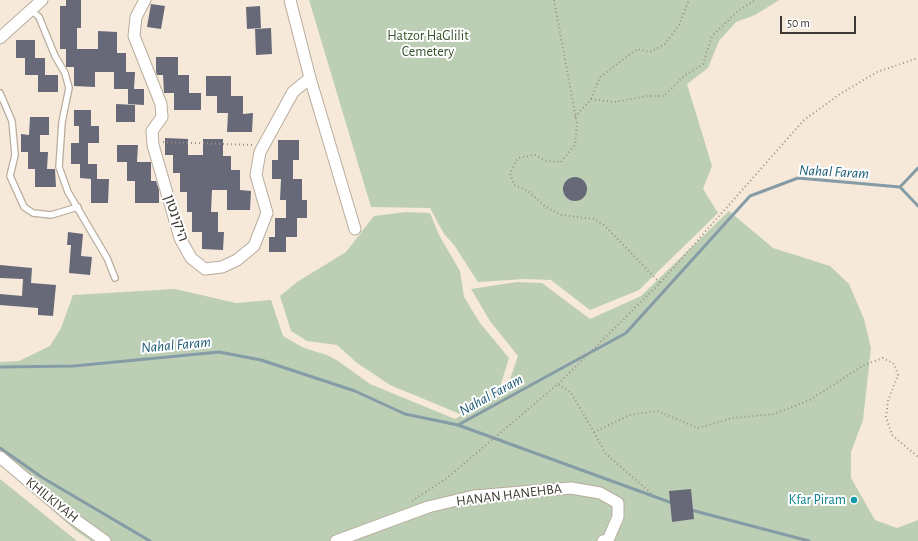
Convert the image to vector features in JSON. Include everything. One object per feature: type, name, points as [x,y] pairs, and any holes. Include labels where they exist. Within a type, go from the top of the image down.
[{"type":"street","points":[[0,38],[42,0]]},
{"type":"street","name":"היקינטון","points":[[145,0],[136,17],[134,36],[161,104],[162,117],[152,131],[153,142],[180,238],[191,258],[205,269],[222,267],[237,260],[254,246],[267,213],[256,175],[260,152],[293,92],[310,78]]},
{"type":"street","points":[[290,0],[310,78],[355,229]]},
{"type":"street","name":"KHILKIYAH","points":[[0,457],[70,516],[105,541]]},
{"type":"street","name":"HANAN HANEHBA","points":[[336,541],[428,507],[474,496],[571,488],[600,494],[618,503],[618,517],[608,540],[603,541]]},
{"type":"lane","points":[[31,10],[38,17],[55,56],[65,73],[69,88],[62,122],[59,167],[68,192],[107,258],[115,278]]},
{"type":"lane","points":[[0,93],[12,121],[15,155],[10,176],[24,207],[33,213],[51,215],[78,207]]},
{"type":"path","points":[[554,0],[575,117],[575,145],[561,162],[546,161],[534,154],[518,158],[510,173],[514,185],[528,191],[542,203],[561,215],[594,219],[605,226],[660,283]]},
{"type":"path","points":[[575,117],[590,99],[600,77],[636,49],[650,52],[665,44],[679,25],[689,0]]},
{"type":"path","points":[[590,99],[614,102],[648,96],[664,96],[684,76],[703,64],[712,36],[738,11],[755,0]]},
{"type":"path","points":[[410,503],[447,478],[558,384],[660,283],[804,120],[840,94],[877,72],[918,58]]},
{"type":"path","points":[[153,142],[263,146]]},
{"type":"path","points":[[594,432],[630,415],[657,411],[698,428],[733,418],[774,414],[810,400],[864,365],[883,358],[894,364],[898,375],[888,401],[886,417],[892,435],[918,458]]},
{"type":"path","points":[[558,384],[571,393],[605,453],[653,495]]},
{"type":"green space","name":"Hatzor HaGlilit Cemetery","points":[[309,0],[779,0],[755,15],[736,22],[719,41],[708,68],[687,84],[712,166],[703,189],[718,213],[639,290],[590,310],[551,280],[525,279],[478,282],[454,245],[444,234],[430,208],[371,207]]},
{"type":"green space","points":[[729,211],[773,248],[830,266],[849,284],[864,319],[871,348],[863,420],[851,452],[851,478],[875,520],[897,528],[918,520],[918,541],[91,541],[75,530],[0,464],[0,362],[19,361],[50,346],[61,328],[73,295],[175,289],[236,303],[271,300],[283,336],[304,348],[327,355],[338,361],[370,384],[455,419],[507,388],[518,356],[490,321],[471,289],[517,282],[542,283],[590,319],[641,296]]},
{"type":"green space","points":[[406,212],[430,213],[439,235],[460,271],[464,297],[480,323],[509,358],[498,393],[460,414],[390,385],[357,363],[337,345],[307,341],[291,331],[280,296],[297,282],[346,252],[374,216]]},
{"type":"green space","points":[[0,479],[77,541],[0,541]]},
{"type":"building","points":[[66,0],[81,0],[81,28],[77,28],[77,49],[98,49],[98,31],[117,32],[117,53],[126,53],[126,72],[135,72],[134,89],[144,89],[144,105],[128,104],[128,89],[114,89],[114,72],[95,72],[95,87],[74,86],[74,67],[66,67],[66,49],[60,49],[60,6],[66,6]]},
{"type":"building","points":[[151,4],[165,6],[161,29],[147,27]]},
{"type":"building","points":[[260,6],[261,28],[247,29],[246,7]]},
{"type":"building","points":[[271,28],[272,54],[256,55],[255,29]]},
{"type":"building","points":[[16,40],[35,40],[35,58],[45,58],[45,75],[58,75],[58,92],[38,92],[38,75],[25,75],[25,58],[16,58]]},
{"type":"building","points":[[156,57],[178,57],[178,75],[189,75],[189,93],[201,93],[201,110],[174,110],[174,93],[164,93],[163,75],[157,75],[156,72]]},
{"type":"building","points":[[206,76],[231,76],[231,96],[243,96],[243,114],[253,113],[252,132],[227,132],[228,113],[217,113],[217,96],[206,96]]},
{"type":"building","points":[[116,104],[135,105],[135,122],[116,122]]},
{"type":"building","points":[[74,110],[91,110],[91,126],[99,126],[99,143],[88,143],[88,164],[97,164],[97,179],[109,179],[108,203],[91,203],[91,179],[80,178],[80,164],[71,164],[71,143],[79,143],[79,126],[74,126]]},
{"type":"building","points":[[30,117],[49,117],[49,135],[40,135],[40,152],[48,152],[47,169],[55,169],[56,187],[35,187],[35,169],[28,169],[28,152],[21,152],[21,134],[29,135]]},
{"type":"building","points":[[165,138],[188,139],[188,155],[203,155],[203,139],[223,139],[223,156],[231,156],[231,170],[240,170],[240,190],[251,191],[250,210],[227,210],[227,190],[212,190],[211,212],[218,212],[218,232],[224,232],[223,250],[202,249],[202,232],[192,232],[192,212],[187,212],[187,192],[180,192],[180,173],[173,173],[173,155],[165,155]]},
{"type":"building","points":[[278,140],[299,140],[299,160],[293,160],[293,179],[302,179],[302,200],[307,200],[307,218],[297,218],[297,237],[286,237],[286,252],[269,252],[269,237],[275,237],[275,218],[286,218],[286,200],[280,200],[281,179],[272,179],[272,160],[278,160]]},
{"type":"building","points":[[117,145],[138,145],[137,162],[151,162],[151,181],[156,181],[159,190],[159,203],[135,203],[135,181],[127,181],[127,162],[117,162]]},
{"type":"building","points":[[575,177],[583,181],[587,189],[583,197],[575,201],[567,197],[563,189],[567,181]]},
{"type":"building","points":[[68,232],[83,234],[81,256],[92,257],[90,275],[69,273],[71,245],[67,245]]},
{"type":"building","points":[[0,265],[32,268],[31,283],[56,285],[53,316],[38,315],[38,308],[0,305],[0,294],[22,296],[23,279],[0,278]]},
{"type":"building","points":[[691,489],[694,519],[672,522],[669,491]]},
{"type":"waterway","name":"Nahal Faram","points":[[0,367],[74,366],[219,352],[261,360],[355,391],[405,414],[458,425],[626,333],[750,196],[798,178],[900,187],[918,168]]},
{"type":"waterway","points":[[900,187],[918,206]]},
{"type":"waterway","points":[[458,425],[672,503]]},
{"type":"waterway","points":[[0,448],[43,478],[150,541]]},
{"type":"waterway","points":[[691,510],[809,541]]},
{"type":"place","name":"Kfar Piram","points":[[854,500]]}]
